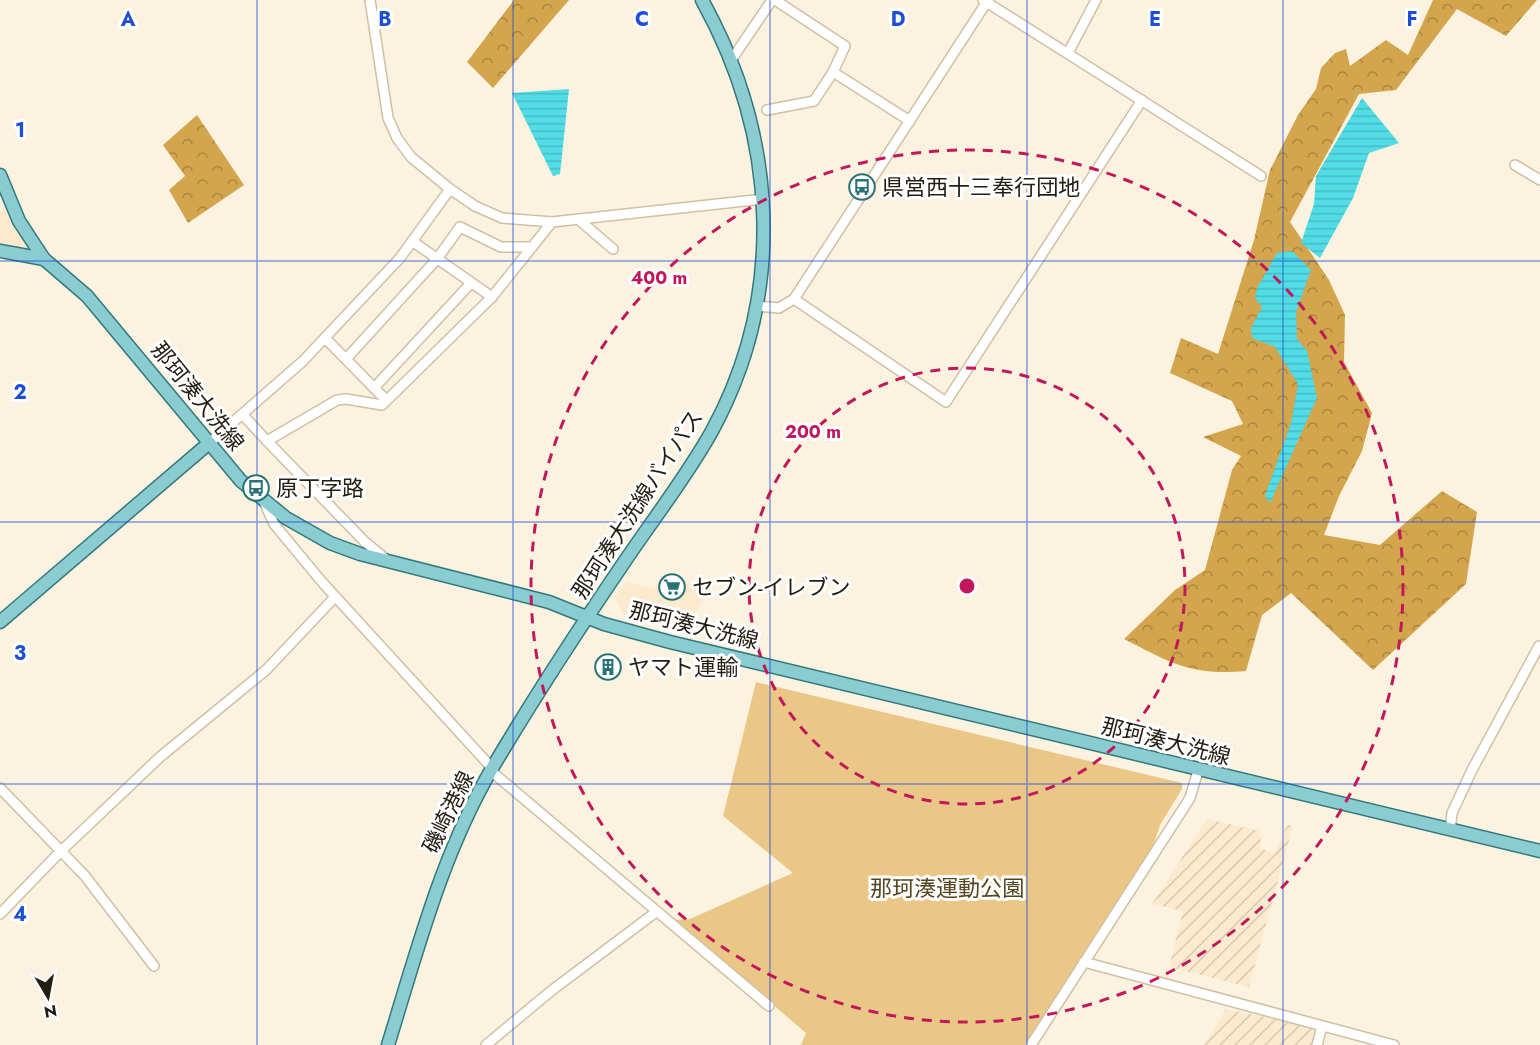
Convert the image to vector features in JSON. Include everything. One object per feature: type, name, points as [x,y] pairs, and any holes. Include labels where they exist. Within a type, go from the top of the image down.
[{"type":"main road","name":"那珂湊大洗線バイパス","points":[[588,617],[712,431],[736,377],[757,306],[763,259],[764,200],[752,122],[732,59],[702,0]]},
{"type":"main road","name":"那珂湊大洗線","points":[[0,175],[19,221],[44,259],[87,296],[208,444],[265,504],[330,543],[391,563],[549,602],[588,617],[670,642],[1197,771],[1540,851]]},
{"type":"main road","points":[[0,251],[44,259]]},
{"type":"main road","points":[[0,622],[208,444]]},
{"type":"main road","name":"磯崎港線","points":[[387,1045],[456,836],[491,770],[588,617]]},
{"type":"street","points":[[370,0],[388,118],[411,157],[450,189],[502,218],[552,222],[764,200]]},
{"type":"street","points":[[732,59],[774,0],[845,46],[833,72],[814,101],[767,110]]},
{"type":"street","points":[[1068,53],[1096,0]]},
{"type":"street","points":[[757,306],[779,308],[794,299],[986,1],[1261,176]]},
{"type":"street","points":[[833,72],[909,121]]},
{"type":"street","points":[[794,299],[946,402],[1143,100]]},
{"type":"street","points":[[1515,165],[1540,180]]},
{"type":"street","points":[[208,444],[243,415],[325,338],[400,258],[450,189]]},
{"type":"street","points":[[578,219],[613,249]]},
{"type":"street","points":[[267,441],[337,400],[346,399],[381,405],[492,297],[552,222]]},
{"type":"street","points":[[346,359],[437,259],[460,227],[501,247],[532,247]]},
{"type":"street","points":[[412,241],[492,297]]},
{"type":"street","points":[[374,388],[471,283]]},
{"type":"street","points":[[325,338],[386,400]]},
{"type":"street","points":[[243,415],[365,542],[391,563]]},
{"type":"street","points":[[265,504],[274,524],[335,597],[491,770],[769,1006]]},
{"type":"street","points":[[0,914],[60,852],[160,757],[266,670],[335,597]]},
{"type":"street","points":[[1450,830],[1452,813],[1472,770],[1539,646]]},
{"type":"street","points":[[1031,1045],[1190,798],[1197,771]]},
{"type":"street","points":[[0,789],[85,876],[154,966]]},
{"type":"street","points":[[486,1045],[535,1003],[656,912]]},
{"type":"street","points":[[1084,962],[1394,1045]]},
{"type":"street","points":[[1317,1045],[1322,1026]]},
{"type":"shaded area","points":[[6,205],[28,245],[24,250],[0,246],[0,213]]},
{"type":"shaded area","points":[[664,573],[709,591],[685,630],[622,614],[615,597],[627,581],[654,589]]},
{"type":"shaded area","points":[[1207,819],[1260,831],[1261,849],[1275,853],[1287,825],[1293,826],[1249,987],[1169,967],[1183,911],[1152,904]]},
{"type":"shaded area","points":[[1226,1009],[1310,1026],[1319,1037],[1316,1045],[1204,1045]]},
{"type":"green space","points":[[514,0],[569,0],[493,88],[467,62]]},
{"type":"green space","points":[[1433,0],[1537,0],[1506,36],[1457,9],[1396,90],[1359,94],[1290,222],[1329,280],[1345,315],[1344,362],[1372,413],[1362,451],[1339,496],[1324,535],[1380,545],[1442,491],[1477,512],[1466,584],[1373,670],[1291,593],[1262,615],[1246,671],[1210,671],[1169,661],[1124,639],[1175,590],[1205,570],[1232,470],[1241,456],[1203,437],[1243,424],[1232,401],[1170,373],[1181,338],[1218,354],[1254,240],[1270,170],[1298,115],[1316,89],[1321,68],[1335,53],[1346,49],[1350,66],[1386,40],[1408,55]]},
{"type":"green space","points":[[197,115],[244,185],[188,223],[169,190],[185,176],[163,145]]},
{"type":"green space","name":"那珂湊運動公園","points":[[756,682],[1182,783],[1182,789],[1160,825],[1148,861],[1031,1045],[801,1045],[806,1033],[674,920],[690,919],[793,873],[723,816]]},
{"type":"water","points":[[569,89],[560,174],[553,176],[512,93]]},
{"type":"water","points":[[1362,98],[1399,143],[1369,153],[1353,198],[1320,258],[1301,243],[1314,204],[1316,176]]},
{"type":"water","points":[[1292,251],[1311,270],[1296,312],[1297,339],[1307,351],[1317,398],[1270,503],[1265,496],[1291,423],[1298,384],[1275,347],[1252,338],[1251,328],[1262,307],[1255,298],[1257,288],[1277,253]]},
{"type":"place","name":"県営西十三奉行団地","points":[[862,187]]},
{"type":"place","name":"原丁字路","points":[[256,488]]},
{"type":"place","name":"セブン-イレブン","points":[[672,587]]},
{"type":"place","name":"ヤマト運輸","points":[[608,667]]}]
